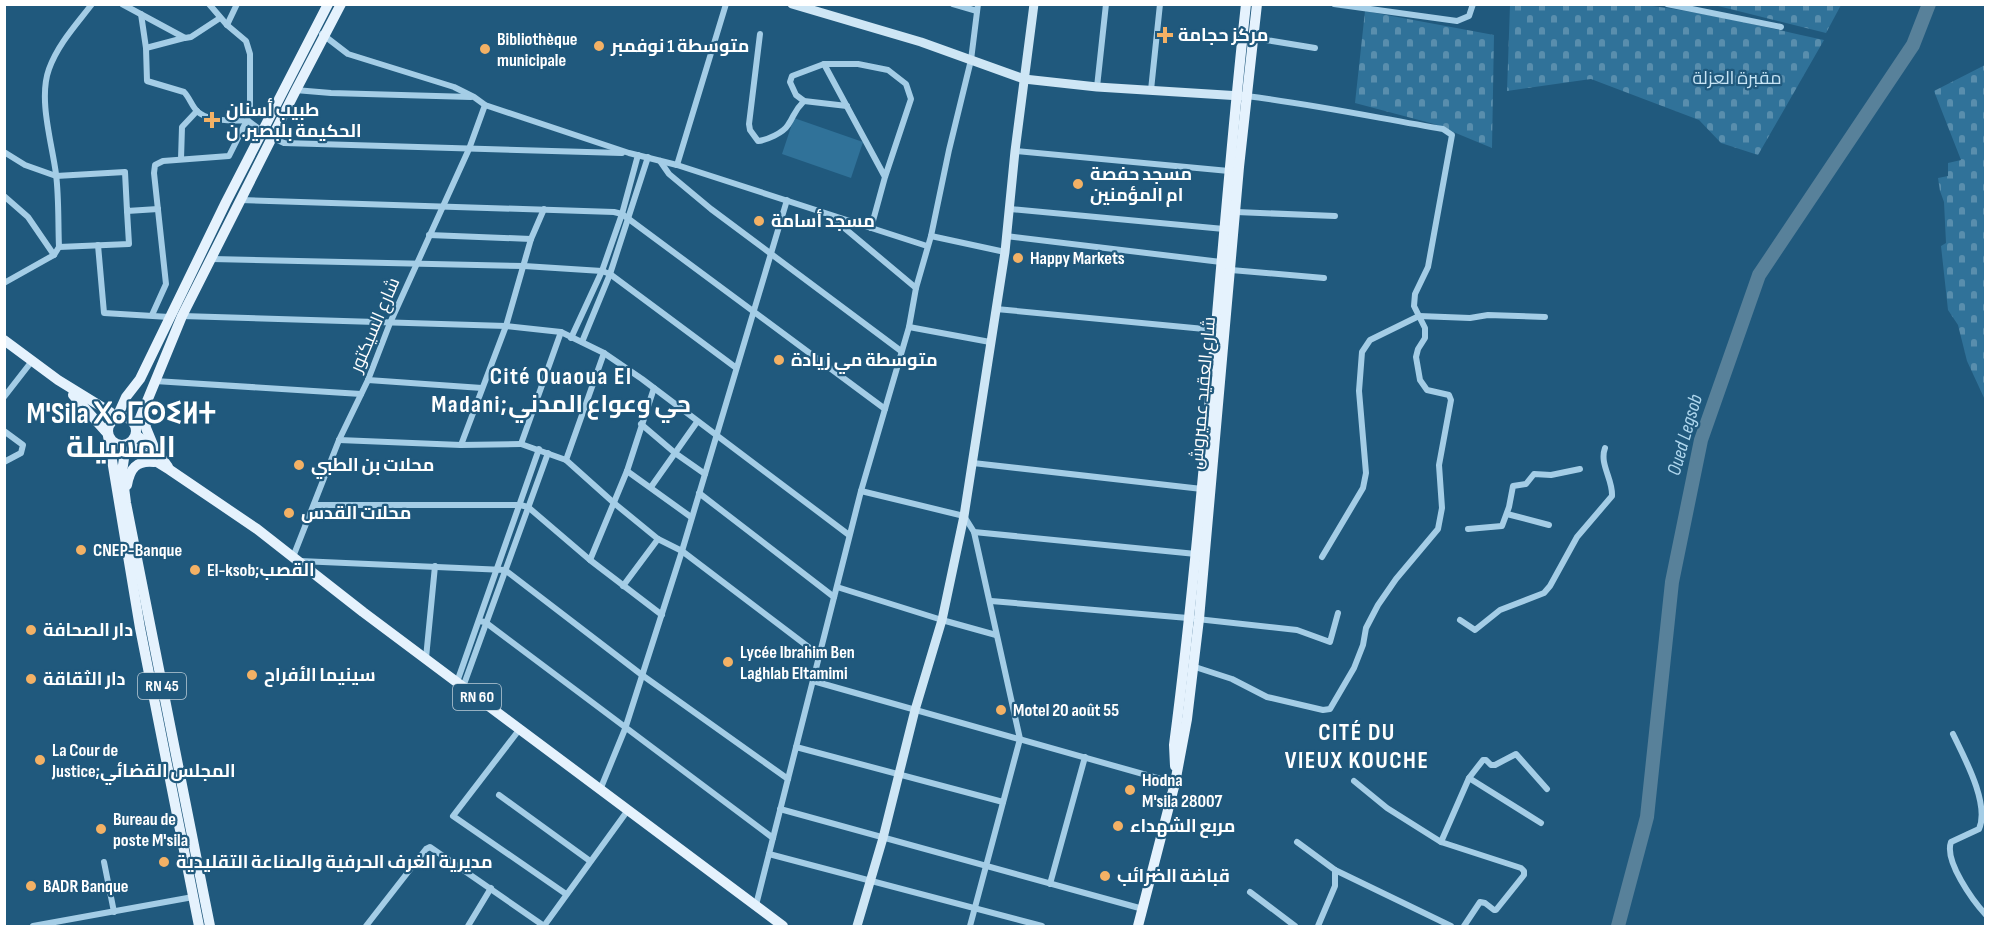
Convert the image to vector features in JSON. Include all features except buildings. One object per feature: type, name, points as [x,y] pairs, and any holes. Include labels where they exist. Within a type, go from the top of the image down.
[{"type":"main road","points":[[58,380],[117,445],[127,445],[136,431],[154,381],[182,316],[273,139],[291,87],[328,4]]},
{"type":"main road","points":[[107,434],[110,422],[116,418],[126,397],[140,379],[262,131],[326,35],[341,4]]},
{"type":"main road","name":"شارع العقيد عميروش","points":[[1175,783],[1174,745],[1193,619],[1231,270],[1246,4]]},
{"type":"main road","name":"شارع العقيد عميروش","points":[[1138,927],[1175,783],[1186,728],[1192,666],[1196,554],[1229,171],[1241,96],[1254,38],[1257,4]]},
{"type":"main road","points":[[4,340],[58,380],[116,418],[129,418],[136,431]]},
{"type":"main road","points":[[90,400],[102,404],[114,404],[126,397]]},
{"type":"main road","points":[[144,407],[146,428],[156,450]]},
{"type":"main road","points":[[90,413],[113,472]]},
{"type":"main road","name":"RN 60","points":[[136,431],[156,450],[170,470]]},
{"type":"main road","name":"RN 45","points":[[107,434],[140,628],[190,851],[210,927]]},
{"type":"main road","name":"RN 60","points":[[127,445],[170,470],[257,529],[519,730],[783,927]]},
{"type":"main road","name":"RN 45","points":[[127,445],[122,472],[126,503],[190,851],[193,897],[199,927]]},
{"type":"main road","points":[[126,503],[131,469],[142,462],[155,462]]},
{"type":"street","points":[[4,283],[54,255],[59,248],[56,176],[46,112],[45,83],[59,47],[92,4]]},
{"type":"street","points":[[122,4],[185,38]]},
{"type":"street","points":[[152,315],[165,284],[155,165],[162,161],[229,156],[247,120],[251,101],[250,54],[246,41],[226,25],[209,4]]},
{"type":"street","points":[[226,25],[237,4]]},
{"type":"street","points":[[677,165],[726,4]]},
{"type":"street","points":[[792,4],[921,42],[1024,79],[1096,87],[1241,96],[1299,103],[1443,129],[1452,135],[1428,267],[1415,294],[1414,306],[1425,328],[1425,338],[1416,357],[1420,380],[1427,390],[1448,395],[1451,400],[1439,465],[1442,508],[1438,529],[1396,579],[1378,605],[1366,628],[1363,645],[1354,668],[1333,706],[1328,710],[1278,700],[1232,679],[1192,666]]},
{"type":"street","points":[[756,905],[849,535],[909,327],[916,288],[931,236],[948,150],[971,60],[977,8],[953,4]]},
{"type":"street","points":[[857,927],[883,838],[915,710],[942,620],[964,516],[1005,252],[1034,4]]},
{"type":"street","points":[[1096,87],[1106,4]]},
{"type":"street","points":[[1151,90],[1160,4]]},
{"type":"street","points":[[1334,4],[1457,21],[1469,16],[1473,4]]},
{"type":"street","points":[[1667,4],[1781,27]]},
{"type":"street","points":[[141,14],[146,48],[147,81],[184,92],[197,111],[210,117],[247,120],[273,139],[284,143],[629,153]]},
{"type":"street","points":[[146,48],[191,37],[220,18]]},
{"type":"street","points":[[315,31],[326,35],[348,54],[442,83],[474,97],[485,105],[629,153],[677,165],[927,246]]},
{"type":"street","points":[[760,34],[749,124],[758,141],[785,129],[792,113],[804,101]]},
{"type":"street","points":[[1254,38],[1315,48]]},
{"type":"street","points":[[824,64],[885,177]]},
{"type":"street","points":[[847,106],[804,101],[796,95],[791,79],[824,64],[858,64],[877,67],[888,70],[906,84],[911,99],[871,228]]},
{"type":"street","points":[[291,87],[331,93],[474,97]]},
{"type":"street","name":"شارع السيكتور","points":[[294,559],[339,441],[469,149],[485,105]]},
{"type":"street","points":[[181,159],[182,127],[197,111]]},
{"type":"street","points":[[1015,151],[1229,171]]},
{"type":"street","points":[[4,152],[25,165],[56,176],[125,172],[129,243],[59,248]]},
{"type":"street","points":[[571,338],[602,271],[622,214],[638,155]]},
{"type":"street","points":[[582,342],[610,274],[648,157]]},
{"type":"street","points":[[660,160],[669,174],[711,209],[901,351]]},
{"type":"street","points":[[4,195],[28,217],[54,255]]},
{"type":"street","points":[[240,200],[544,209],[622,214],[885,408]]},
{"type":"street","points":[[600,790],[625,729],[662,615],[787,200]]},
{"type":"street","points":[[127,211],[158,209]]},
{"type":"street","points":[[461,445],[506,326],[531,238],[544,209]]},
{"type":"street","points":[[1010,209],[1224,229]]},
{"type":"street","points":[[1236,212],[1335,216]]},
{"type":"street","points":[[828,213],[916,288]]},
{"type":"street","points":[[429,235],[531,238]]},
{"type":"street","points":[[931,236],[1005,252]]},
{"type":"street","points":[[1006,236],[1221,262]]},
{"type":"street","points":[[98,245],[104,314],[170,317]]},
{"type":"street","points":[[212,259],[524,266],[602,271],[610,274],[735,367]]},
{"type":"street","points":[[1231,270],[1324,278]]},
{"type":"street","points":[[996,309],[1215,330]]},
{"type":"street","points":[[182,316],[506,326],[561,332],[604,353],[654,388],[849,535]]},
{"type":"street","points":[[1322,557],[1363,488],[1366,473],[1360,405],[1362,352],[1370,340],[1419,316],[1545,317]]},
{"type":"street","points":[[909,327],[990,342]]},
{"type":"street","points":[[521,444],[561,332]]},
{"type":"street","points":[[566,460],[604,353]]},
{"type":"street","points":[[4,397],[32,361]]},
{"type":"street","points":[[368,380],[482,388]]},
{"type":"street","points":[[154,381],[361,394]]},
{"type":"street","points":[[590,560],[627,471],[654,388]]},
{"type":"street","points":[[651,487],[697,422]]},
{"type":"street","points":[[641,424],[675,453],[705,474]]},
{"type":"street","points":[[4,431],[23,445],[21,453],[4,462]]},
{"type":"street","points":[[339,441],[461,445],[521,444],[566,460],[658,539],[682,551],[819,655]]},
{"type":"street","points":[[1460,620],[1475,630],[1500,610],[1539,596],[1550,586],[1577,537],[1612,496],[1611,480],[1603,457],[1605,448]]},
{"type":"street","points":[[460,684],[482,621],[497,568],[539,449]]},
{"type":"street","points":[[482,621],[505,570],[548,453]]},
{"type":"street","points":[[974,463],[1203,489]]},
{"type":"street","points":[[1468,528],[1502,526],[1515,485],[1526,484],[1532,475],[1536,473],[1551,475],[1580,469]]},
{"type":"street","points":[[627,471],[691,517]]},
{"type":"street","points":[[861,492],[964,516],[974,532],[1020,739],[970,927]]},
{"type":"street","points":[[699,493],[834,597]]},
{"type":"street","points":[[314,505],[520,505],[528,507],[590,560],[662,615]]},
{"type":"street","points":[[1507,514],[1549,525]]},
{"type":"street","points":[[974,532],[1196,554]]},
{"type":"street","points":[[623,586],[658,539]]},
{"type":"street","points":[[294,559],[505,570],[642,675],[788,779]]},
{"type":"street","points":[[426,659],[435,566]]},
{"type":"street","points":[[837,587],[996,635]]},
{"type":"street","points":[[990,601],[1297,630],[1330,642],[1338,613]]},
{"type":"street","points":[[482,621],[773,838]]},
{"type":"street","points":[[813,681],[1175,783]]},
{"type":"street","points":[[519,730],[453,816],[566,894]]},
{"type":"street","points":[[1953,734],[1967,762],[1980,800],[1983,819],[1979,829],[1951,842],[1950,852],[1973,903],[1986,915]]},
{"type":"street","points":[[796,747],[1003,802]]},
{"type":"street","points":[[1441,842],[1468,778],[1483,760],[1495,765],[1516,754],[1547,789]]},
{"type":"street","points":[[1050,884],[1085,757]]},
{"type":"street","points":[[1468,778],[1541,823]]},
{"type":"street","points":[[1354,781],[1387,808],[1441,842],[1521,868],[1524,871],[1524,875],[1496,910],[1480,902],[1464,927]]},
{"type":"street","points":[[499,795],[590,861]]},
{"type":"street","points":[[780,809],[1143,909]]},
{"type":"street","points":[[366,927],[428,847],[433,848],[544,926],[628,810]]},
{"type":"street","points":[[1297,842],[1335,870],[1451,927]]},
{"type":"street","points":[[769,854],[1042,927]]},
{"type":"street","points":[[104,862],[114,912]]},
{"type":"street","points":[[1318,927],[1335,885],[1335,870]]},
{"type":"street","points":[[468,927],[491,888]]},
{"type":"street","points":[[1250,892],[1295,927]]},
{"type":"street","points":[[33,927],[193,897]]},
{"type":"green space","name":"مقبرة العزلة","points":[[1636,4],[1707,15],[1824,40],[1758,155],[1721,143],[1699,120],[1591,79],[1507,91],[1510,5]]},
{"type":"green space","name":"مقبرة العزلة","points":[[1714,5],[1841,5],[1826,33]]},
{"type":"green space","points":[[1365,11],[1494,35],[1492,148],[1434,124],[1355,103]]},
{"type":"green space","points":[[1985,65],[1985,400],[1967,361],[1958,325],[1948,310],[1941,246],[1946,243],[1944,202],[1938,178],[1948,176],[1948,163],[1961,160],[1934,91]]},
{"type":"green space","points":[[794,118],[863,142],[851,178],[782,154]]},
{"type":"waterway","name":"Oued Legsob","points":[[1618,926],[1647,817],[1672,582],[1701,440],[1759,275],[1913,45],[1929,4]]},
{"type":"place","name":"مركز حجامة","points":[[1165,35]]},
{"type":"place","name":"متوسطة 1 نوفمبر","points":[[599,46]]},
{"type":"place","name":"Bibliothèque municipale","points":[[485,49]]},
{"type":"place","name":"طبيب أسنان الحكيمة بلبصير. ن","points":[[212,120]]},
{"type":"place","name":"مسجد حفصة ام المؤمنين","points":[[1078,184]]},
{"type":"place","name":"مسجد أسامة","points":[[759,221]]},
{"type":"place","name":"Happy Markets","points":[[1018,258]]},
{"type":"place","name":"متوسطة مي زيادة","points":[[779,360]]},
{"type":"place","name":"محلات بن الطبي","points":[[299,465]]},
{"type":"place","name":"محلات القدس","points":[[289,513]]},
{"type":"place","name":"CNEP-Banque","points":[[81,550]]},
{"type":"place","name":"El-ksob;القصب","points":[[195,570]]},
{"type":"place","name":"دار الصحافة","points":[[31,630]]},
{"type":"place","name":"Lycée Ibrahim Ben Laghlab Eltamimi","points":[[728,662]]},
{"type":"place","name":"سينيما الأفراح","points":[[252,675]]},
{"type":"place","name":"دار الثقاقة","points":[[31,679]]},
{"type":"place","name":"Motel 20 août 55","points":[[1001,710]]},
{"type":"place","name":"La Cour de Justice;المجلس القضائي","points":[[40,760]]},
{"type":"place","name":"Hodna M'sila 28007","points":[[1130,790]]},
{"type":"place","name":"مربع الشهداء","points":[[1118,826]]},
{"type":"place","name":"Bureau de poste M'sila","points":[[101,829]]},
{"type":"place","name":"مديرية الغرف الحرفية والصناعة التقليدية","points":[[164,862]]},
{"type":"place","name":"قباضة الضرائب","points":[[1105,876]]},
{"type":"place","name":"BADR Banque","points":[[31,886]]},
{"type":"district","name":"Cité Ouaoua El Madani;حي وعواع المدني","points":[[561,390]]},
{"type":"district","name":"M'Sila ⵝⴰⵎⵙⵉⵍⵜ المسيلة","points":[[121,431]]},
{"type":"district","name":"CITÉ DU VIEUX KOUCHE","points":[[1357,746]]}]
